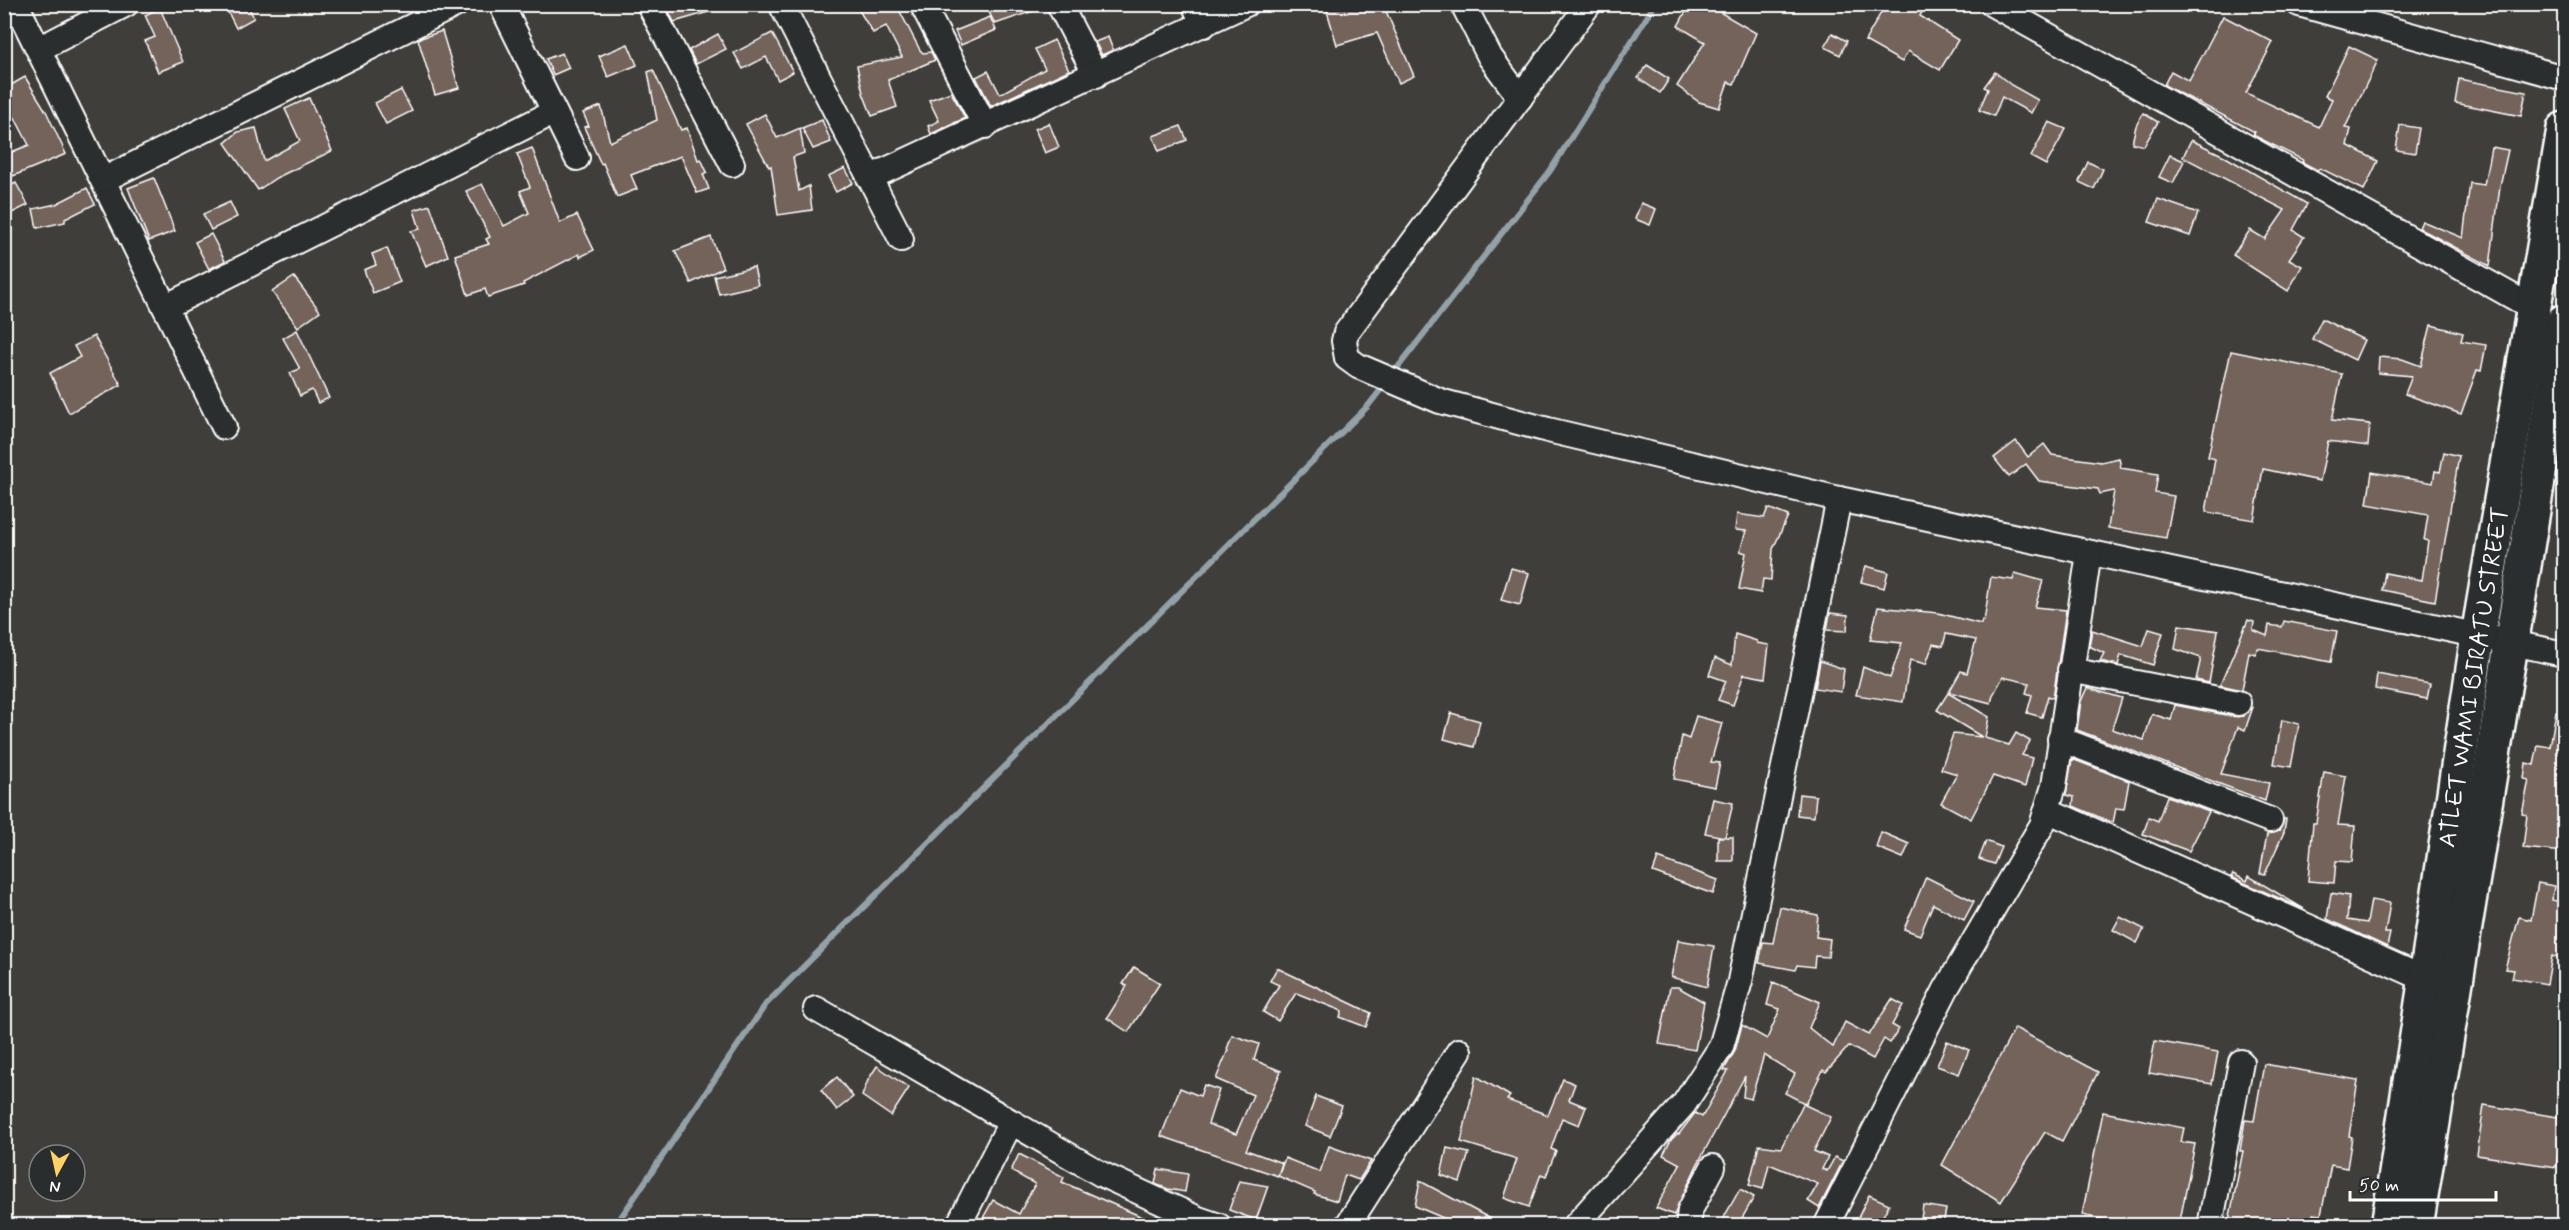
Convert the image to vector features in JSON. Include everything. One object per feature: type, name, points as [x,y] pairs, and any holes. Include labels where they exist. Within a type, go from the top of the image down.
[{"type":"main road","name":"ATLET WAMI BIRATU STREET","points":[[2388,1226],[2478,636],[2565,129]]},
{"type":"main road","name":"ATLET WAMI BIRATU STREET","points":[[2416,1226],[2510,643],[2565,321]]},
{"type":"street","points":[[16,4],[224,427]]},
{"type":"street","points":[[39,49],[126,4]]},
{"type":"street","points":[[103,180],[457,4]]},
{"type":"street","points":[[501,4],[577,158]]},
{"type":"street","points":[[649,4],[732,164]]},
{"type":"street","points":[[781,4],[901,239]]},
{"type":"street","points":[[922,4],[985,126]]},
{"type":"street","points":[[1059,4],[1096,75]]},
{"type":"street","points":[[869,178],[1096,75],[1199,15],[1246,4]]},
{"type":"street","points":[[1463,4],[1490,57],[1520,98]]},
{"type":"street","points":[[1589,4],[1346,333],[1344,341],[1347,358],[1358,366],[1440,401],[1548,430],[1839,499],[2565,654]]},
{"type":"street","points":[[1992,4],[2533,308]]},
{"type":"street","points":[[2299,4],[2565,78]]},
{"type":"street","points":[[165,307],[554,112]]},
{"type":"street","points":[[1575,1226],[1684,1104],[1721,1047],[1740,981],[1839,499]]},
{"type":"street","points":[[1826,1226],[1946,989],[2042,825],[2054,786],[2089,553]]},
{"type":"street","points":[[2070,670],[2238,703]]},
{"type":"street","points":[[2060,739],[2270,820]]},
{"type":"street","points":[[2047,810],[2425,979]]},
{"type":"street","points":[[816,1009],[1010,1124],[1101,1174],[1204,1223]]},
{"type":"street","points":[[1347,1226],[1459,1051]]},
{"type":"street","points":[[2210,1226],[2241,1062]]},
{"type":"street","points":[[958,1226],[1010,1124]]},
{"type":"street","points":[[1688,1226],[1690,1210],[1713,1167]]},
{"type":"building","points":[[224,4],[247,4],[254,18],[236,28]]},
{"type":"building","points":[[680,4],[718,4],[719,9],[674,22],[667,8]]},
{"type":"building","points":[[855,4],[896,4],[920,50],[923,53],[931,52],[935,60],[888,80],[897,107],[872,116],[863,93],[857,66],[902,57],[886,26],[873,33]]},
{"type":"building","points":[[985,4],[1044,4],[1045,7],[995,24]]},
{"type":"building","points":[[1325,4],[1383,4],[1414,76],[1399,83],[1377,33],[1337,45]]},
{"type":"building","points":[[1690,4],[1706,4],[1756,33],[1734,84],[1728,82],[1719,108],[1699,102],[1677,86],[1705,42],[1678,26]]},
{"type":"building","points":[[1886,4],[1926,4],[1920,16],[1958,40],[1940,70],[1908,51],[1902,62],[1865,41]]},
{"type":"building","points":[[160,8],[183,62],[158,72],[145,41],[155,37],[145,15]]},
{"type":"building","points":[[2223,16],[2273,42],[2246,93],[2319,127],[2332,99],[2325,96],[2349,46],[2378,60],[2345,128],[2351,129],[2347,145],[2378,161],[2364,190],[2320,168],[2317,170],[2302,162],[2303,160],[2253,135],[2255,132],[2164,85],[2171,71],[2189,81]]},
{"type":"building","points":[[990,17],[996,30],[961,45],[955,31]]},
{"type":"building","points":[[442,31],[459,88],[435,95],[418,39]]},
{"type":"building","points":[[772,33],[793,72],[778,80],[766,57],[743,69],[734,53]]},
{"type":"building","points":[[1832,33],[1847,41],[1840,55],[1825,47]]},
{"type":"building","points":[[718,34],[726,49],[696,64],[689,50]]},
{"type":"building","points":[[1108,37],[1113,50],[1102,55],[1095,42]]},
{"type":"building","points":[[1054,40],[1069,70],[991,106],[976,77],[988,71],[1000,94],[1045,69],[1035,49]]},
{"type":"building","points":[[628,44],[637,65],[608,77],[599,56]]},
{"type":"building","points":[[562,53],[569,68],[553,75],[546,59]]},
{"type":"building","points":[[1647,65],[1669,79],[1660,93],[1638,78]]},
{"type":"building","points":[[653,70],[681,130],[687,128],[698,160],[701,159],[707,172],[703,174],[709,189],[697,193],[681,156],[631,175],[637,189],[617,197],[603,163],[601,164],[584,127],[589,126],[583,113],[601,106],[610,142],[657,120],[648,72]]},
{"type":"building","points":[[1995,72],[2011,85],[2038,100],[2031,113],[2002,97],[1994,116],[1979,110],[1988,89],[1984,87]]},
{"type":"building","points":[[25,77],[46,111],[66,154],[13,176],[4,155],[29,145],[13,114],[4,119],[4,89]]},
{"type":"building","points":[[2459,79],[2526,92],[2521,116],[2455,103]]},
{"type":"building","points":[[401,90],[412,111],[386,124],[375,103]]},
{"type":"building","points":[[951,92],[965,118],[931,134],[928,126],[939,121],[929,100]]},
{"type":"building","points":[[309,98],[332,151],[276,178],[258,190],[225,143],[238,132],[256,128],[264,161],[300,141],[285,109]]},
{"type":"building","points":[[2143,113],[2158,122],[2144,146],[2132,143],[2136,126]]},
{"type":"building","points":[[765,114],[777,138],[800,128],[804,153],[793,157],[799,191],[809,186],[812,210],[778,215],[771,166],[769,167],[746,124]]},
{"type":"building","points":[[822,120],[831,142],[813,149],[802,128]]},
{"type":"building","points":[[2049,122],[2066,129],[2046,165],[2031,157]]},
{"type":"building","points":[[1049,123],[1059,147],[1045,153],[1035,129]]},
{"type":"building","points":[[2400,125],[2419,128],[2415,153],[2396,150]]},
{"type":"building","points":[[1181,126],[1187,140],[1159,151],[1153,136]]},
{"type":"building","points":[[2191,140],[2222,155],[2307,204],[2293,230],[2304,237],[2289,259],[2302,266],[2288,291],[2233,255],[2250,230],[2265,239],[2285,210],[2183,157]]},
{"type":"building","points":[[2491,147],[2508,150],[2500,186],[2490,266],[2419,228],[2422,221],[2463,238],[2470,183],[2484,185]]},
{"type":"building","points":[[532,148],[560,223],[577,215],[594,250],[580,257],[579,254],[523,283],[524,285],[488,297],[485,289],[468,295],[455,255],[489,244],[486,239],[490,237],[466,191],[482,184],[504,226],[529,213],[520,191],[530,187],[517,154]]},
{"type":"building","points":[[2170,155],[2184,161],[2173,183],[2159,177]]},
{"type":"building","points":[[2088,162],[2103,169],[2094,189],[2079,182]]},
{"type":"building","points":[[845,168],[853,183],[836,192],[828,176]]},
{"type":"building","points":[[154,178],[175,231],[149,241],[128,188]]},
{"type":"building","points":[[16,183],[28,205],[4,217],[4,189]]},
{"type":"building","points":[[87,188],[95,204],[65,219],[65,222],[37,228],[33,209],[56,204]]},
{"type":"building","points":[[2158,199],[2198,213],[2190,236],[2149,222]]},
{"type":"building","points":[[230,202],[237,217],[211,230],[203,214]]},
{"type":"building","points":[[1641,203],[1656,209],[1650,225],[1635,219]]},
{"type":"building","points":[[430,205],[448,256],[426,266],[411,231],[420,229],[414,210]]},
{"type":"building","points":[[211,234],[225,261],[209,269],[195,242]]},
{"type":"building","points":[[711,237],[723,268],[691,283],[675,251]]},
{"type":"building","points":[[387,248],[400,282],[373,293],[364,270],[376,265],[372,254]]},
{"type":"building","points":[[754,267],[758,285],[719,294],[714,276]]},
{"type":"building","points":[[294,277],[320,311],[298,327],[272,292]]},
{"type":"building","points":[[2322,319],[2364,340],[2355,360],[2312,339]]},
{"type":"building","points":[[2431,325],[2463,333],[2461,341],[2486,345],[2481,371],[2477,370],[2461,414],[2405,394],[2412,376],[2378,373],[2379,357],[2402,359],[2421,366]]},
{"type":"building","points":[[297,330],[329,398],[318,403],[312,390],[300,396],[290,373],[300,369],[283,338]]},
{"type":"building","points":[[94,336],[121,385],[69,413],[50,373],[80,357],[74,346]]},
{"type":"building","points":[[2231,351],[2342,374],[2332,420],[2370,424],[2368,446],[2328,441],[2320,481],[2263,469],[2254,520],[2206,512],[2215,459],[2208,457]]},
{"type":"building","points":[[2016,441],[2028,457],[2044,444],[2052,455],[2101,462],[2119,458],[2121,468],[2158,474],[2155,493],[2174,496],[2166,538],[2108,528],[2114,491],[2100,494],[2098,489],[2039,481],[2026,464],[2009,477],[1994,458]]},
{"type":"building","points":[[2444,452],[2459,456],[2435,601],[2382,590],[2385,573],[2422,580],[2428,541],[2424,540],[2428,515],[2367,504],[2372,472],[2433,483],[2435,471],[2440,472]]},
{"type":"building","points":[[1768,508],[1788,516],[1773,549],[1771,580],[1763,579],[1761,593],[1739,589],[1746,553],[1740,551],[1746,531],[1735,530],[1737,514],[1764,518]]},
{"type":"building","points":[[1866,566],[1888,572],[1884,588],[1861,582]]},
{"type":"building","points":[[1511,568],[1529,573],[1520,605],[1501,600]]},
{"type":"building","points":[[2015,573],[2043,581],[2035,607],[2066,610],[2053,698],[2048,696],[2042,717],[2027,713],[2032,695],[2026,693],[2029,683],[2003,677],[1991,703],[1949,692],[1961,671],[1967,673],[1976,640],[1946,634],[1943,646],[1933,644],[1926,664],[1910,660],[1903,702],[1856,695],[1863,667],[1890,678],[1902,643],[1870,640],[1878,607],[1938,613],[1981,624],[1982,620],[1984,621],[1991,577],[2013,580]]},
{"type":"building","points":[[1830,613],[1848,615],[1847,631],[1827,630]]},
{"type":"building","points":[[2248,620],[2254,622],[2253,630],[2267,636],[2269,625],[2282,627],[2284,621],[2337,631],[2331,662],[2258,648],[2255,654],[2249,652],[2242,690],[2220,685]]},
{"type":"building","points":[[2179,625],[2218,631],[2209,683],[2196,680],[2201,658],[2175,649]]},
{"type":"building","points":[[2149,629],[2163,633],[2153,665],[2121,655],[2118,665],[2100,661],[2104,653],[2089,646],[2092,630],[2143,646]]},
{"type":"building","points":[[1735,634],[1769,645],[1765,678],[1744,674],[1733,705],[1718,700],[1726,681],[1709,675],[1715,658],[1732,665]]},
{"type":"building","points":[[1820,661],[1844,669],[1841,692],[1815,688]]},
{"type":"building","points":[[2377,674],[2430,684],[2427,699],[2375,689]]},
{"type":"building","points":[[2087,688],[2122,698],[2112,729],[2144,740],[2152,714],[2171,720],[2175,705],[2236,717],[2243,716],[2253,707],[2245,730],[2238,727],[2221,774],[2269,783],[2265,801],[2077,730],[2081,701]]},
{"type":"building","points":[[1948,693],[1989,717],[1985,738],[2009,745],[2016,733],[2030,741],[2022,755],[2032,758],[2025,787],[1993,776],[1971,819],[1941,803],[1957,774],[1941,769],[1953,734],[1982,737],[1937,710]]},
{"type":"building","points":[[2556,711],[2565,712],[2565,852],[2523,848],[2527,815],[2522,814],[2529,780],[2524,779],[2526,763],[2534,765],[2538,745],[2550,747]]},
{"type":"building","points":[[1451,713],[1480,721],[1474,747],[1444,739]]},
{"type":"building","points":[[1696,716],[1722,723],[1711,762],[1720,763],[1715,787],[1674,779],[1682,736],[1689,739]]},
{"type":"building","points":[[2282,720],[2299,724],[2291,767],[2274,764]]},
{"type":"building","points":[[2072,759],[2129,781],[2124,809],[2116,808],[2113,823],[2073,806],[2074,797],[2066,795]]},
{"type":"building","points":[[2324,772],[2346,776],[2338,825],[2355,826],[2352,862],[2336,861],[2334,883],[2308,881],[2313,823],[2316,823]]},
{"type":"building","points":[[1799,794],[1816,796],[1814,817],[1797,815]]},
{"type":"building","points":[[2167,796],[2209,812],[2189,851],[2143,834],[2149,817],[2158,821]]},
{"type":"building","points":[[1713,799],[1733,803],[1725,837],[1733,837],[1733,861],[1718,861],[1718,837],[1724,837],[1705,833]]},
{"type":"building","points":[[2286,819],[2284,832],[2265,874],[2260,873],[2267,834],[2279,831]]},
{"type":"building","points":[[1881,832],[1909,844],[1903,858],[1876,847]]},
{"type":"building","points":[[1986,841],[2001,847],[1994,864],[1979,859]]},
{"type":"building","points":[[1658,858],[1718,880],[1713,894],[1653,872]]},
{"type":"building","points":[[2233,874],[2247,881],[2249,876],[2304,909],[2231,877]]},
{"type":"building","points":[[1926,877],[1974,901],[1964,920],[1933,904],[1920,935],[1904,929]]},
{"type":"building","points":[[2538,883],[2554,886],[2552,900],[2565,903],[2565,960],[2552,956],[2547,984],[2512,978],[2514,970],[2505,969],[2519,917],[2531,920]]},
{"type":"building","points":[[2331,893],[2349,896],[2347,920],[2367,923],[2371,900],[2390,903],[2385,933],[2390,933],[2387,947],[2327,919]]},
{"type":"building","points":[[1780,907],[1818,915],[1816,937],[1830,939],[1828,957],[1815,956],[1814,967],[1797,965],[1795,970],[1759,963],[1763,942],[1773,943]]},
{"type":"building","points":[[2120,917],[2144,929],[2137,943],[2113,930]]},
{"type":"building","points":[[1678,940],[1714,946],[1707,987],[1671,977]]},
{"type":"building","points":[[1134,967],[1160,983],[1128,1032],[1107,1018],[1127,986],[1123,984]]},
{"type":"building","points":[[1277,968],[1371,1013],[1366,1027],[1340,1017],[1342,1011],[1296,993],[1278,1021],[1263,1012],[1279,985],[1270,981]]},
{"type":"building","points":[[1773,982],[1820,1002],[1809,1028],[1833,1047],[1845,1022],[1869,1035],[1892,999],[1903,1005],[1892,1025],[1899,1029],[1890,1043],[1884,1039],[1873,1059],[1849,1046],[1826,1072],[1823,1070],[1806,1104],[1785,1093],[1795,1074],[1764,1055],[1751,1099],[1743,1097],[1745,1076],[1697,1165],[1674,1215],[1656,1208],[1680,1164],[1663,1155],[1671,1140],[1679,1134],[1695,1113],[1702,1117],[1728,1071],[1724,1070],[1735,1051],[1742,1025],[1767,1039],[1780,1009],[1767,1005]]},
{"type":"building","points":[[1670,987],[1678,987],[1704,1002],[1695,1050],[1659,1044]]},
{"type":"building","points":[[2015,1028],[2098,1072],[2062,1141],[2045,1132],[2001,1202],[1942,1165]]},
{"type":"building","points":[[1232,1035],[1259,1044],[1254,1060],[1281,1071],[1246,1150],[1282,1163],[1278,1176],[1161,1136],[1180,1088],[1200,1096],[1204,1085],[1219,1090],[1208,1124],[1236,1134],[1253,1095],[1216,1079]]},
{"type":"building","points":[[1947,1041],[1969,1050],[1959,1074],[1937,1066]]},
{"type":"building","points":[[2155,1041],[2218,1052],[2212,1084],[2149,1073]]},
{"type":"building","points":[[2264,1064],[2358,1080],[2349,1136],[2352,1137],[2347,1168],[2331,1165],[2321,1215],[2313,1214],[2312,1226],[2228,1226],[2243,1151],[2240,1151],[2245,1120],[2254,1121]]},
{"type":"building","points":[[877,1066],[909,1088],[891,1116],[862,1096]]},
{"type":"building","points":[[1476,1076],[1510,1096],[1507,1100],[1548,1115],[1563,1079],[1575,1084],[1569,1100],[1586,1107],[1579,1125],[1562,1118],[1551,1149],[1556,1151],[1546,1176],[1541,1174],[1529,1207],[1504,1198],[1517,1159],[1461,1142]]},
{"type":"building","points":[[837,1077],[853,1097],[837,1110],[821,1090]]},
{"type":"building","points":[[1316,1096],[1342,1106],[1330,1136],[1305,1126]]},
{"type":"building","points":[[1803,1104],[1831,1117],[1814,1151],[1828,1157],[1822,1169],[1827,1171],[1835,1157],[1843,1161],[1819,1208],[1808,1201],[1818,1184],[1769,1164],[1763,1189],[1749,1185],[1759,1145],[1781,1148]]},
{"type":"building","points":[[2484,1105],[2564,1118],[2556,1167],[2477,1155]]},
{"type":"building","points":[[2103,1112],[2184,1128],[2181,1142],[2195,1144],[2179,1226],[2134,1226],[2082,1215]]},
{"type":"building","points":[[1329,1146],[1371,1161],[1359,1180],[1345,1175],[1337,1201],[1314,1194],[1315,1192],[1278,1176],[1285,1158],[1320,1172]]},
{"type":"building","points":[[1447,1148],[1469,1153],[1460,1182],[1441,1175]]},
{"type":"building","points":[[1019,1154],[1064,1177],[1062,1182],[1163,1226],[997,1226],[983,1218],[993,1200],[1019,1214],[1035,1184],[1011,1171]]},
{"type":"building","points":[[1158,1169],[1188,1174],[1185,1192],[1155,1184]]},
{"type":"building","points":[[1239,1181],[1268,1186],[1256,1220],[1229,1210]]},
{"type":"building","points":[[1420,1181],[1504,1226],[1462,1226],[1415,1206]]},
{"type":"building","points":[[1740,1189],[1754,1197],[1741,1220],[1736,1226],[1719,1226]]},
{"type":"building","points":[[1869,1195],[1889,1204],[1878,1226],[1854,1226]]},
{"type":"building","points":[[1923,1205],[1946,1209],[1943,1226],[1920,1226]]},
{"type":"waterway","points":[[1392,375],[1550,171],[1655,4]]},
{"type":"waterway","points":[[615,1226],[766,1004],[1368,406],[1386,383]]}]
